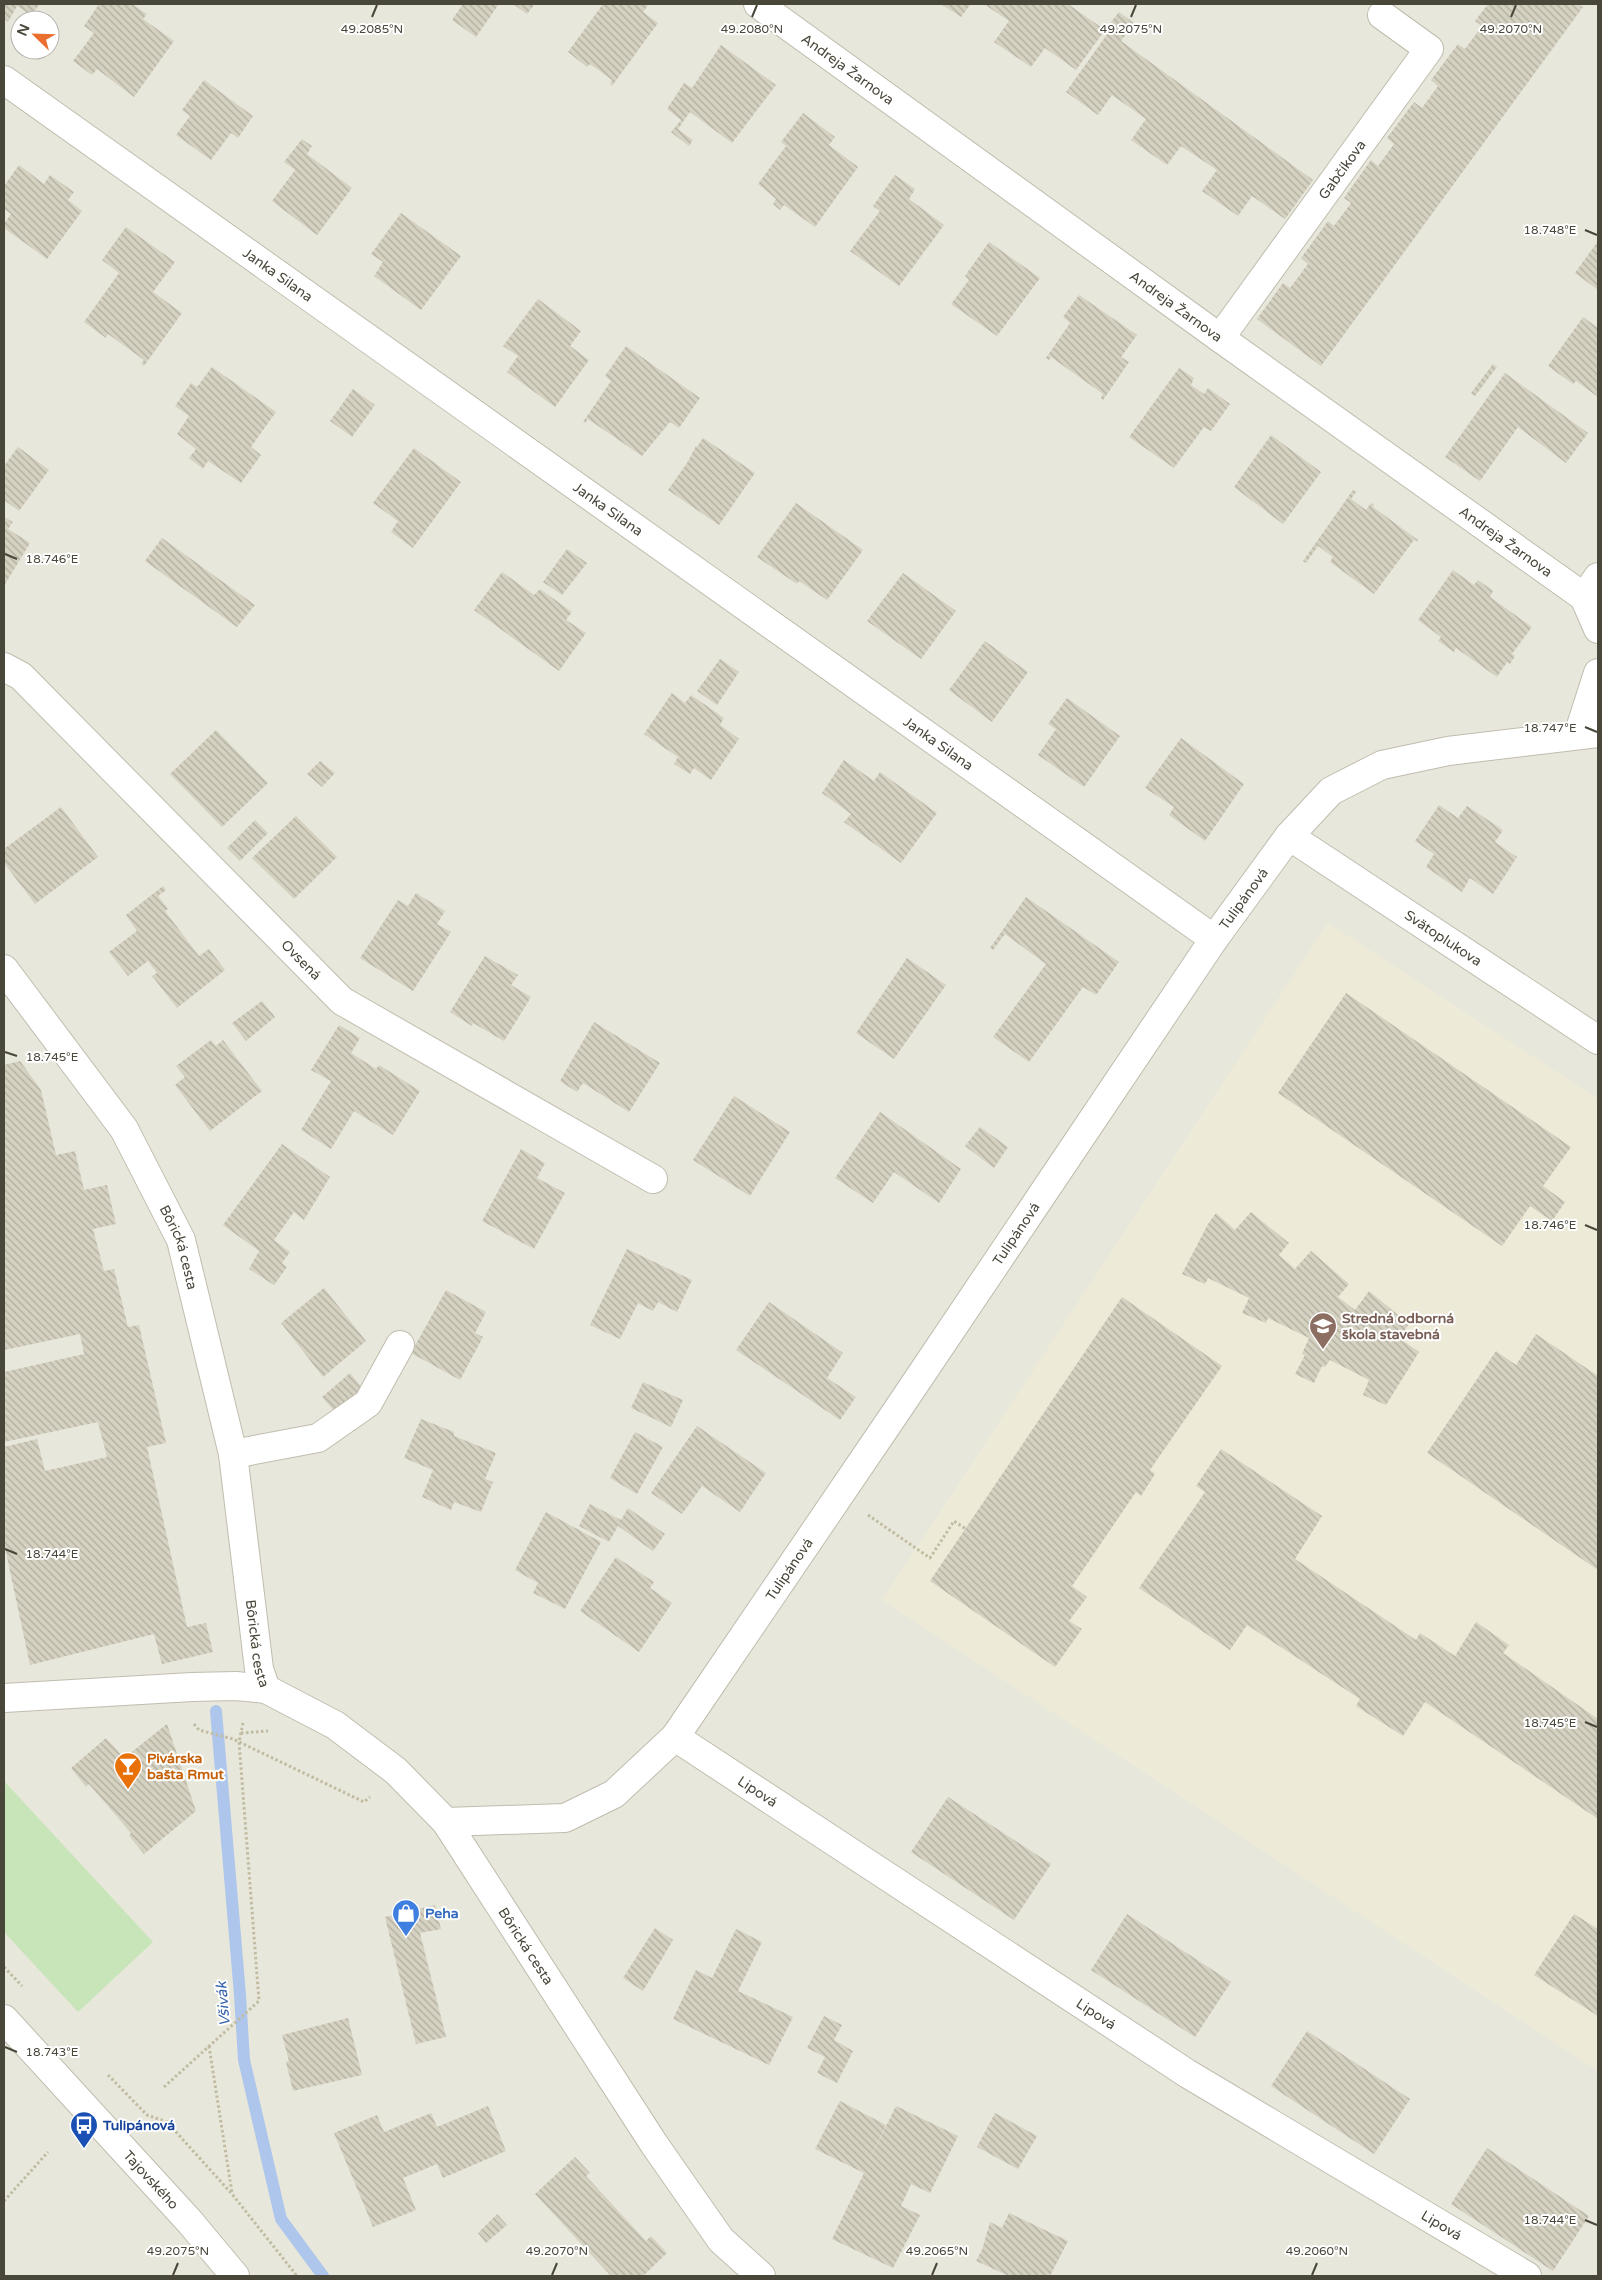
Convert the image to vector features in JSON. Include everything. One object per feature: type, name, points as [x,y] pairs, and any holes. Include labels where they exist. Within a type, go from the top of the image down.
[{"type":"street","name":"Andreja Žarnova","points":[[758,4],[1220,338],[1593,593]]},
{"type":"street","name":"Gabčíkova","points":[[1220,338],[1429,49],[1379,7]]},
{"type":"street","name":"Janka Silana","points":[[4,80],[1214,939]]},
{"type":"street","points":[[1593,593],[1598,629]]},
{"type":"street","name":"Ovsená","points":[[4,667],[21,676],[342,1001],[653,1179]]},
{"type":"street","name":"Tulipánová","points":[[446,1822],[566,1818],[614,1794],[674,1737],[904,1401],[1214,939],[1288,836],[1331,791],[1382,765],[1448,751],[1588,734],[1598,673]]},
{"type":"street","name":"Svätoplukova","points":[[1288,836],[1598,1040]]},
{"type":"street","name":"Bôrická cesta","points":[[4,969],[124,1129],[181,1240],[233,1454],[259,1668],[251,1688],[342,1731],[396,1771],[446,1822],[654,2144],[721,2240],[762,2276]]},
{"type":"street","points":[[233,1454],[318,1438],[368,1403],[400,1345]]},
{"type":"street","points":[[4,1698],[192,1687],[251,1688]]},
{"type":"street","name":"Lipová","points":[[674,1737],[1188,2074],[1527,2276]]},
{"type":"street","name":"Tajovského","points":[[4,2019],[190,2222],[235,2276]]},
{"type":"path","points":[[873,1518],[930,1558],[954,1521],[966,1528]]},
{"type":"path","points":[[164,2087],[259,2001],[239,1742],[251,1688]]},
{"type":"path","points":[[199,1730],[233,1739],[364,1802],[375,1793]]},
{"type":"path","points":[[4,1967],[24,1988]]},
{"type":"path","points":[[209,2046],[232,2194]]},
{"type":"path","points":[[106,2073],[147,2116],[167,2122],[232,2194],[297,2276]]},
{"type":"path","points":[[4,2201],[48,2152]]},
{"type":"shaded area","points":[[4,4],[1598,4],[1598,2276],[4,2276]]},
{"type":"shaded area","name":"Stredná odborná škola stavebná","points":[[1328,923],[1598,1099],[1598,2071],[882,1600]]},
{"type":"green space","points":[[4,1781],[153,1942],[78,2012],[4,1932]]},
{"type":"building","points":[[4,4],[40,4],[35,10],[23,10],[17,6],[15,10],[10,10],[8,22],[4,19]]},
{"type":"building","points":[[99,4],[132,4],[147,14],[143,19],[174,41],[134,97],[97,69],[92,75],[73,61],[94,33],[84,26]]},
{"type":"building","points":[[463,4],[499,4],[476,37],[452,20]]},
{"type":"building","points":[[513,4],[535,4],[527,14]]},
{"type":"building","points":[[603,4],[649,4],[643,12],[658,23],[612,86],[610,83],[612,80],[590,64],[587,67],[568,52]]},
{"type":"building","points":[[941,4],[971,4],[961,17]]},
{"type":"building","points":[[984,4],[1068,4],[1105,30],[1076,70],[1045,48],[1031,67],[994,42],[1009,21]]},
{"type":"building","points":[[1488,4],[1577,4],[1583,7],[1321,366],[1257,319],[1283,283],[1290,288],[1308,264],[1301,258],[1328,221],[1334,226],[1351,203],[1344,198],[1371,160],[1378,166],[1394,144],[1387,138],[1414,102],[1422,108],[1438,86],[1431,80],[1458,44],[1465,49],[1482,26],[1475,21]]},
{"type":"building","points":[[1119,12],[1134,23],[1121,41],[1313,180],[1285,219],[1252,196],[1238,216],[1202,191],[1217,170],[1181,146],[1167,165],[1131,140],[1146,119],[1112,95],[1098,115],[1066,92],[1108,33],[1105,30]]},
{"type":"building","points":[[721,45],[776,85],[732,143],[690,112],[678,129],[693,140],[689,146],[671,132],[681,120],[667,109],[684,83],[692,88]]},
{"type":"building","points":[[204,80],[253,116],[238,138],[231,133],[211,160],[176,135],[190,116],[182,110]]},
{"type":"building","points":[[803,113],[835,137],[829,145],[858,167],[815,227],[784,205],[780,210],[773,204],[776,199],[758,184],[786,146],[781,142]]},
{"type":"building","points":[[302,139],[312,146],[307,154],[352,188],[317,235],[272,201],[295,170],[284,162]]},
{"type":"building","points":[[19,165],[44,184],[50,175],[74,192],[68,200],[82,211],[47,259],[4,228],[4,224],[11,214],[4,209],[4,186]]},
{"type":"building","points":[[895,175],[915,189],[909,199],[944,225],[899,286],[850,251],[880,211],[873,206]]},
{"type":"building","points":[[401,213],[461,256],[421,310],[374,276],[383,262],[371,254]]},
{"type":"building","points":[[126,227],[175,262],[153,292],[182,313],[144,366],[141,364],[144,360],[108,334],[106,338],[84,322],[119,273],[102,260]]},
{"type":"building","points":[[1598,241],[1598,290],[1575,273]]},
{"type":"building","points":[[989,242],[1040,278],[997,336],[951,304],[969,280],[965,276]]},
{"type":"building","points":[[1079,295],[1137,335],[1121,357],[1129,362],[1103,400],[1101,398],[1103,394],[1051,357],[1049,360],[1046,358],[1070,323],[1063,317]]},
{"type":"building","points":[[538,299],[581,331],[570,346],[589,360],[555,407],[507,372],[518,356],[503,346]]},
{"type":"building","points":[[1583,317],[1598,328],[1598,397],[1576,381],[1573,384],[1548,366]]},
{"type":"building","points":[[626,346],[700,398],[679,428],[670,422],[642,456],[588,419],[585,423],[583,422],[611,381],[605,376]]},
{"type":"building","points":[[1493,364],[1497,367],[1475,396],[1471,393]]},
{"type":"building","points":[[212,367],[276,412],[251,447],[261,455],[241,483],[208,461],[203,469],[189,458],[196,449],[177,434],[189,416],[175,406],[191,383],[197,387]]},
{"type":"building","points":[[1179,368],[1194,378],[1191,385],[1204,394],[1208,388],[1230,404],[1211,431],[1204,427],[1174,468],[1129,437]]},
{"type":"building","points":[[1505,373],[1588,433],[1566,463],[1518,427],[1480,481],[1445,457]]},
{"type":"building","points":[[353,389],[375,405],[352,437],[330,421]]},
{"type":"building","points":[[1271,435],[1321,472],[1283,524],[1234,487]]},
{"type":"building","points":[[703,438],[755,473],[719,525],[668,490]]},
{"type":"building","points":[[18,447],[49,470],[19,511],[4,500],[4,466]]},
{"type":"building","points":[[414,448],[461,482],[413,548],[391,532],[398,521],[373,503]]},
{"type":"building","points":[[1353,490],[1356,492],[1351,499],[1366,510],[1371,503],[1374,505],[1373,507],[1418,540],[1417,542],[1414,540],[1374,594],[1330,562],[1333,557],[1318,546],[1306,563],[1303,561]]},
{"type":"building","points":[[796,503],[863,550],[827,600],[799,581],[797,584],[757,557]]},
{"type":"building","points":[[4,517],[13,522],[8,529],[30,543],[4,586]]},
{"type":"building","points":[[162,538],[255,605],[237,627],[145,561]]},
{"type":"building","points":[[567,549],[587,563],[562,595],[543,582]]},
{"type":"building","points":[[1453,570],[1474,585],[1478,580],[1493,591],[1490,597],[1532,627],[1512,654],[1515,656],[1510,664],[1507,662],[1497,677],[1456,648],[1454,652],[1438,641],[1441,637],[1418,620]]},
{"type":"building","points":[[502,572],[534,595],[540,589],[572,612],[566,620],[586,633],[559,671],[474,610]]},
{"type":"building","points":[[903,573],[956,611],[921,659],[867,621]]},
{"type":"building","points":[[985,641],[1028,672],[992,722],[949,690]]},
{"type":"building","points":[[720,659],[739,672],[717,705],[697,691]]},
{"type":"building","points":[[672,693],[685,703],[691,695],[724,718],[720,725],[739,739],[711,780],[694,768],[690,774],[674,764],[678,757],[644,734]]},
{"type":"building","points":[[1067,698],[1120,736],[1084,787],[1038,755],[1056,729],[1048,724]]},
{"type":"building","points":[[216,730],[268,783],[222,827],[170,774]]},
{"type":"building","points":[[1181,738],[1244,784],[1205,841],[1169,815],[1174,807],[1145,788]]},
{"type":"building","points":[[844,760],[874,781],[880,772],[937,813],[901,863],[844,822],[851,814],[822,793]]},
{"type":"building","points":[[320,761],[335,773],[322,787],[307,774]]},
{"type":"building","points":[[1439,805],[1458,818],[1467,806],[1503,830],[1495,842],[1517,857],[1493,894],[1470,878],[1462,892],[1426,867],[1434,854],[1415,841]]},
{"type":"building","points":[[61,807],[98,857],[35,904],[4,863],[4,849]]},
{"type":"building","points":[[296,816],[337,857],[294,899],[252,858]]},
{"type":"building","points":[[255,820],[268,833],[240,861],[227,848]]},
{"type":"building","points":[[163,886],[166,890],[158,896],[168,909],[165,911],[199,956],[209,949],[225,970],[177,1008],[152,976],[157,973],[148,961],[128,976],[109,952],[137,931],[126,915]]},
{"type":"building","points":[[416,893],[445,911],[437,924],[451,932],[413,991],[360,958],[398,900],[408,906]]},
{"type":"building","points":[[1026,897],[1119,962],[1096,995],[1083,987],[1029,1062],[993,1037],[1046,964],[1005,934],[993,950],[990,948]]},
{"type":"building","points":[[485,956],[518,975],[511,985],[531,997],[504,1041],[473,1023],[472,1026],[450,1012]]},
{"type":"building","points":[[907,958],[946,985],[894,1059],[856,1033]]},
{"type":"building","points":[[1346,993],[1571,1147],[1543,1186],[1565,1202],[1552,1221],[1530,1206],[1502,1246],[1278,1093]]},
{"type":"building","points":[[262,1001],[275,1017],[246,1041],[232,1023]]},
{"type":"building","points":[[594,1022],[660,1063],[629,1112],[583,1083],[577,1092],[560,1081]]},
{"type":"building","points":[[339,1025],[360,1038],[351,1053],[376,1069],[379,1065],[420,1091],[393,1135],[354,1111],[331,1149],[301,1130],[331,1081],[311,1070]]},
{"type":"building","points":[[211,1040],[216,1046],[223,1040],[262,1091],[210,1131],[175,1085],[185,1077],[176,1066]]},
{"type":"building","points":[[20,1061],[41,1090],[56,1155],[75,1151],[84,1190],[107,1185],[116,1224],[93,1229],[104,1271],[114,1269],[128,1327],[139,1325],[166,1443],[147,1447],[187,1627],[206,1623],[213,1652],[162,1664],[154,1634],[30,1665],[4,1543],[4,1447],[37,1439],[45,1471],[107,1457],[98,1422],[4,1442],[4,1372],[84,1354],[80,1334],[4,1350],[4,1065]]},
{"type":"building","points":[[734,1096],[790,1132],[750,1196],[693,1160]]},
{"type":"building","points":[[880,1112],[961,1169],[939,1203],[894,1172],[873,1203],[835,1178]]},
{"type":"building","points":[[980,1127],[1008,1147],[994,1168],[965,1146]]},
{"type":"building","points":[[282,1144],[330,1177],[304,1220],[294,1212],[274,1240],[290,1252],[282,1263],[287,1267],[274,1285],[249,1269],[259,1251],[223,1225]]},
{"type":"building","points":[[521,1149],[545,1163],[537,1178],[565,1193],[534,1249],[482,1221]]},
{"type":"building","points":[[1251,1212],[1289,1243],[1279,1255],[1295,1269],[1311,1251],[1349,1284],[1338,1297],[1355,1310],[1369,1291],[1409,1324],[1399,1338],[1419,1352],[1386,1405],[1363,1395],[1369,1380],[1330,1360],[1325,1367],[1322,1366],[1314,1383],[1295,1374],[1305,1355],[1302,1354],[1309,1338],[1268,1318],[1266,1323],[1242,1313],[1249,1298],[1208,1278],[1205,1284],[1182,1274],[1208,1224],[1216,1213],[1235,1230]]},
{"type":"building","points":[[627,1249],[692,1280],[677,1312],[658,1302],[653,1311],[638,1303],[620,1339],[590,1325]]},
{"type":"building","points":[[324,1288],[366,1341],[323,1377],[281,1323]]},
{"type":"building","points":[[446,1290],[486,1312],[475,1333],[483,1337],[460,1380],[411,1353]]},
{"type":"building","points":[[1122,1297],[1222,1366],[1150,1470],[1155,1474],[1141,1496],[1136,1492],[1072,1586],[1087,1597],[1069,1621],[1082,1629],[1055,1667],[930,1581]]},
{"type":"building","points":[[769,1302],[843,1353],[827,1378],[856,1397],[840,1420],[736,1350]]},
{"type":"building","points":[[1536,1334],[1598,1376],[1598,1570],[1427,1453],[1496,1351],[1516,1365]]},
{"type":"building","points":[[350,1373],[363,1389],[336,1413],[322,1397]]},
{"type":"building","points":[[643,1382],[683,1400],[671,1427],[631,1408]]},
{"type":"building","points":[[421,1419],[454,1432],[454,1436],[496,1453],[485,1479],[493,1482],[481,1512],[454,1502],[451,1510],[422,1497],[433,1470],[404,1458]]},
{"type":"building","points":[[697,1426],[766,1473],[740,1512],[702,1486],[682,1514],[651,1493]]},
{"type":"building","points":[[635,1432],[663,1447],[637,1494],[610,1478]]},
{"type":"building","points":[[1221,1449],[1322,1516],[1295,1559],[1416,1640],[1420,1633],[1455,1656],[1476,1622],[1509,1645],[1503,1653],[1598,1719],[1598,1819],[1425,1702],[1403,1736],[1356,1706],[1360,1699],[1247,1625],[1230,1650],[1139,1588],[1205,1492],[1196,1486]]},
{"type":"building","points":[[590,1504],[621,1520],[628,1508],[665,1534],[653,1551],[618,1526],[609,1542],[579,1526]]},
{"type":"building","points":[[546,1512],[601,1542],[565,1609],[533,1593],[538,1583],[515,1570]]},
{"type":"building","points":[[616,1557],[654,1582],[650,1588],[672,1603],[639,1652],[580,1611]]},
{"type":"building","points":[[167,1724],[196,1811],[144,1854],[129,1836],[131,1833],[89,1784],[86,1787],[71,1768],[106,1738],[124,1758]]},
{"type":"building","points":[[948,1797],[1051,1864],[1014,1920],[911,1852]]},
{"type":"building","points":[[435,1905],[441,1929],[420,1933],[446,2037],[416,2044],[385,1917]]},
{"type":"building","points":[[1127,1914],[1231,1982],[1195,2037],[1091,1970]]},
{"type":"building","points":[[1574,1914],[1598,1929],[1598,2016],[1534,1975]]},
{"type":"building","points":[[655,1928],[673,1940],[643,1991],[623,1978]]},
{"type":"building","points":[[736,1929],[762,1942],[738,1991],[793,2017],[769,2065],[673,2019],[696,1970],[712,1978]]},
{"type":"building","points":[[824,2016],[842,2025],[834,2040],[853,2051],[837,2083],[817,2073],[825,2057],[807,2048]]},
{"type":"building","points":[[348,2018],[362,2075],[293,2091],[286,2062],[289,2061],[282,2035]]},
{"type":"building","points":[[1307,2031],[1410,2099],[1374,2154],[1271,2086]]},
{"type":"building","points":[[840,2101],[886,2125],[867,2165],[896,2106],[958,2136],[930,2193],[911,2184],[901,2206],[920,2215],[893,2268],[832,2239],[864,2173],[815,2149]]},
{"type":"building","points":[[488,2106],[506,2151],[443,2178],[437,2164],[403,2178],[416,2210],[373,2227],[334,2133],[377,2115],[384,2132],[431,2113],[437,2127]]},
{"type":"building","points":[[995,2113],[1037,2136],[1018,2169],[977,2147]]},
{"type":"building","points":[[1487,2148],[1589,2216],[1553,2271],[1451,2204]]},
{"type":"building","points":[[575,2157],[590,2173],[586,2176],[646,2241],[651,2236],[667,2253],[643,2276],[611,2276],[535,2194]]},
{"type":"building","points":[[1009,2213],[1068,2241],[1050,2276],[1009,2276],[976,2261],[982,2250],[990,2222],[1002,2228]]},
{"type":"building","points":[[497,2214],[507,2225],[486,2243],[478,2233]]},
{"type":"waterway","name":"Všivák","points":[[216,1711],[244,2060],[281,2219],[323,2276]]},
{"type":"place","name":"Stredná odborná škola stavebná","points":[[1323,1350]]},
{"type":"place","name":"Pivárska bašta Rmut","points":[[128,1790]]},
{"type":"place","name":"Peha","points":[[406,1937]]},
{"type":"place","name":"Tulipánová","points":[[84,2149]]}]
